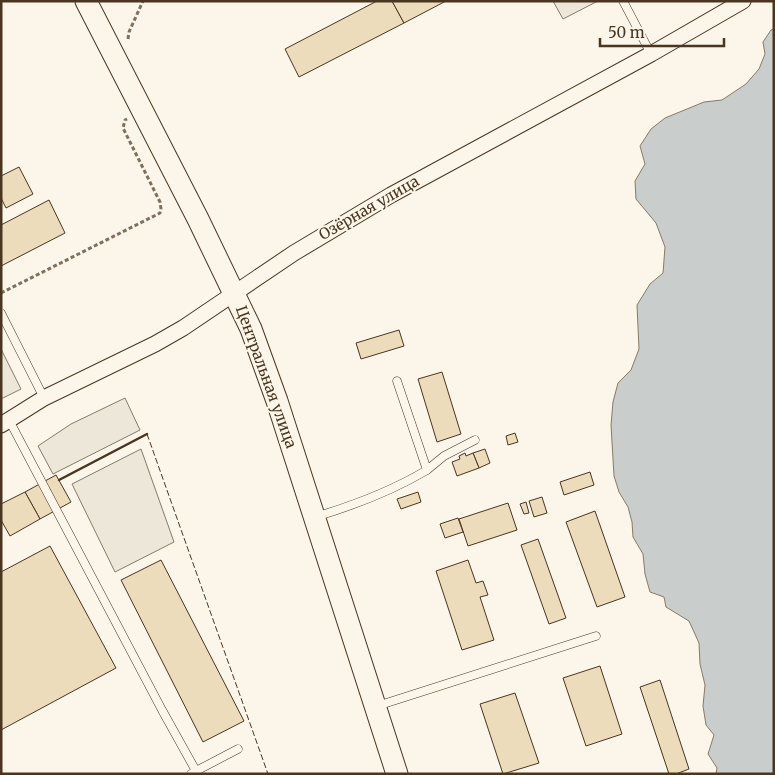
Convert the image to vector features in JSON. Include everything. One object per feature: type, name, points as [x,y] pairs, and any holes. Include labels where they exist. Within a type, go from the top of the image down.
[{"type":"street","name":"Центральная улица","points":[[86,1],[235,294],[263,361],[397,774]]},
{"type":"street","name":"Озёрная улица","points":[[5,422],[44,398],[155,344],[183,328],[340,224],[744,1]]},
{"type":"lane","points":[[623,1],[651,54]]},
{"type":"lane","points":[[1,313],[44,398]]},
{"type":"lane","points":[[397,381],[427,470]]},
{"type":"lane","points":[[5,422],[195,773],[238,749]]},
{"type":"lane","points":[[314,518],[400,486],[427,470],[444,456],[475,440]]},
{"type":"lane","points":[[375,706],[596,636]]},
{"type":"path","points":[[130,44],[127,37],[143,1]]},
{"type":"path","points":[[1,293],[160,212],[160,202],[123,128],[125,120],[142,111]]},
{"type":"shaded area","points":[[553,1],[598,1],[563,19]]},
{"type":"shaded area","points":[[774,29],[774,774],[716,774],[717,768],[708,754],[714,735],[706,725],[703,706],[705,685],[700,664],[699,643],[689,621],[666,607],[664,597],[650,592],[645,574],[643,554],[633,537],[628,507],[619,492],[614,476],[611,425],[613,402],[618,383],[631,370],[639,349],[637,305],[650,284],[663,273],[665,247],[656,223],[636,199],[635,181],[645,164],[640,146],[651,129],[665,118],[704,102],[722,100],[746,84],[759,69],[765,54],[763,42],[771,30]]},
{"type":"shaded area","points":[[1,349],[21,389],[1,399]]},
{"type":"shaded area","points":[[125,398],[140,430],[53,474],[38,446],[71,424]]},
{"type":"shaded area","points":[[141,449],[174,542],[115,572],[72,484]]},
{"type":"building","points":[[377,1],[392,1],[404,23],[299,77],[285,49]]},
{"type":"building","points":[[392,1],[446,1],[404,23]]},
{"type":"building","points":[[19,167],[33,194],[6,208],[1,198],[1,176]]},
{"type":"building","points":[[49,200],[65,233],[1,266],[1,225]]},
{"type":"building","points":[[399,330],[404,346],[361,359],[356,343]]},
{"type":"building","points":[[442,372],[461,434],[437,442],[418,379]]},
{"type":"building","points":[[515,433],[518,442],[508,445],[506,436]]},
{"type":"building","points":[[485,449],[490,463],[479,468],[473,453]]},
{"type":"building","points":[[465,453],[466,456],[473,453],[479,468],[457,476],[452,462],[460,459],[459,456]]},
{"type":"building","points":[[590,472],[594,485],[564,495],[560,482]]},
{"type":"building","points":[[56,475],[71,502],[40,519],[25,492]]},
{"type":"building","points":[[25,492],[40,519],[10,536],[1,520],[1,504]]},
{"type":"building","points":[[418,492],[421,502],[401,509],[397,499]]},
{"type":"building","points":[[542,497],[547,513],[534,517],[529,501]]},
{"type":"building","points":[[526,502],[529,513],[524,514],[520,504]]},
{"type":"building","points":[[508,503],[517,530],[468,546],[459,519]]},
{"type":"building","points":[[595,511],[625,597],[597,607],[566,522]]},
{"type":"building","points":[[458,518],[463,532],[445,538],[440,524]]},
{"type":"building","points":[[538,539],[566,618],[549,624],[521,545]]},
{"type":"building","points":[[50,546],[116,668],[1,730],[1,572]]},
{"type":"building","points":[[161,560],[244,721],[203,742],[121,580]]},
{"type":"building","points":[[468,560],[476,583],[483,581],[488,595],[480,597],[494,640],[462,650],[436,571]]},
{"type":"building","points":[[600,666],[622,734],[586,746],[563,678]]},
{"type":"building","points":[[660,680],[689,769],[676,774],[669,774],[640,687]]},
{"type":"building","points":[[515,693],[539,763],[503,774],[480,704]]},
{"type":"fence","points":[[147,434],[268,774]]},
{"type":"wall","points":[[59,480],[147,434]]}]
